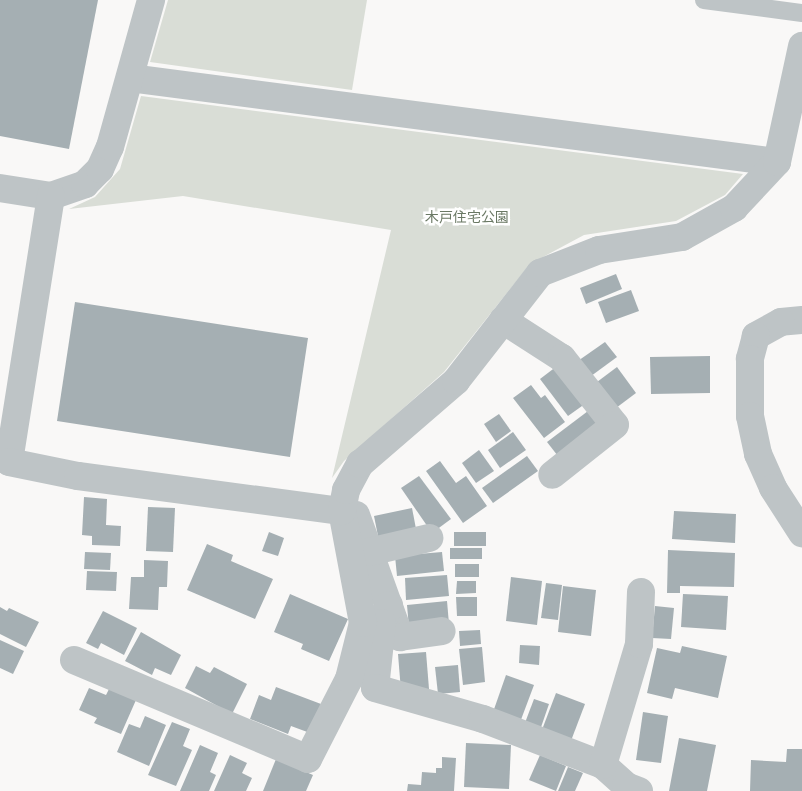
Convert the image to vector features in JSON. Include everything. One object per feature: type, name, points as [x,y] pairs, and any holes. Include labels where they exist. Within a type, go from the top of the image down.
[{"type":"street","points":[[0,188],[51,196],[85,184],[100,169],[110,147],[151,0]]},
{"type":"street","points":[[74,660],[308,759],[349,679],[363,623],[344,500],[360,464],[456,380],[540,273],[599,250],[682,237],[734,208],[777,162],[802,46]]},
{"type":"street","points":[[130,78],[777,162]]},
{"type":"street","points":[[51,196],[9,462],[78,476],[344,500]]},
{"type":"street","points":[[503,320],[562,358],[616,425],[552,475]]},
{"type":"street","points":[[802,320],[781,322],[756,336],[750,359],[750,416],[758,454],[773,488],[802,533]]},
{"type":"street","points":[[344,500],[369,552],[400,637],[442,631]]},
{"type":"street","points":[[369,552],[429,538]]},
{"type":"street","points":[[389,604],[382,624],[375,688],[484,719],[617,781],[639,644],[641,592]]},
{"type":"lane","points":[[704,0],[802,13]]},
{"type":"green space","points":[[168,0],[367,0],[352,90],[150,62]]},
{"type":"green space","name":"木戸住宅公園","points":[[141,96],[743,174],[725,195],[676,221],[584,235],[530,264],[444,372],[344,461],[332,478],[391,230],[183,196],[69,209],[95,197],[120,169]]},
{"type":"building","points":[[0,0],[98,0],[69,149],[0,136]]},
{"type":"building","points":[[616,274],[622,289],[586,304],[580,288]]},
{"type":"building","points":[[631,290],[639,311],[606,323],[598,302]]},
{"type":"building","points":[[75,302],[308,338],[290,457],[57,421]]},
{"type":"building","points":[[605,342],[617,357],[587,379],[575,363]]},
{"type":"building","points":[[710,356],[710,393],[651,394],[650,357]]},
{"type":"building","points":[[561,363],[589,401],[568,416],[540,379]]},
{"type":"building","points":[[617,367],[636,393],[612,411],[593,385]]},
{"type":"building","points":[[531,385],[541,398],[545,395],[565,422],[544,438],[513,398]]},
{"type":"building","points":[[592,408],[606,425],[561,460],[547,442]]},
{"type":"building","points":[[499,414],[511,431],[496,442],[484,424]]},
{"type":"building","points":[[513,432],[526,450],[500,468],[488,450]]},
{"type":"building","points":[[479,450],[494,471],[476,483],[462,463]]},
{"type":"building","points":[[527,456],[538,471],[493,503],[482,488]]},
{"type":"building","points":[[440,461],[456,483],[466,476],[487,506],[463,523],[426,471]]},
{"type":"building","points":[[419,476],[451,519],[432,533],[401,488]]},
{"type":"building","points":[[84,497],[107,499],[106,525],[121,526],[120,546],[92,545],[92,536],[82,535]]},
{"type":"building","points":[[148,507],[175,508],[173,552],[146,551]]},
{"type":"building","points":[[412,508],[417,534],[379,541],[374,516]]},
{"type":"building","points":[[674,511],[736,514],[735,543],[672,539]]},
{"type":"building","points":[[269,532],[284,538],[278,556],[262,551]]},
{"type":"building","points":[[454,532],[486,532],[486,546],[454,546]]},
{"type":"building","points":[[207,544],[233,555],[231,561],[273,579],[255,619],[187,590]]},
{"type":"building","points":[[450,548],[482,548],[482,559],[450,559]]},
{"type":"building","points":[[668,550],[735,553],[734,587],[680,586],[680,593],[667,593]]},
{"type":"building","points":[[85,552],[111,553],[110,570],[84,569]]},
{"type":"building","points":[[442,552],[444,571],[397,576],[395,556]]},
{"type":"building","points":[[144,560],[168,561],[167,587],[159,587],[158,610],[129,609],[131,577],[144,577]]},
{"type":"building","points":[[455,564],[479,564],[479,577],[455,577]]},
{"type":"building","points":[[87,571],[117,572],[116,591],[86,590]]},
{"type":"building","points":[[447,575],[449,596],[406,600],[405,578]]},
{"type":"building","points":[[511,577],[542,581],[537,625],[506,621]]},
{"type":"building","points":[[457,581],[476,581],[476,593],[456,594]]},
{"type":"building","points":[[546,583],[562,585],[558,620],[541,618]]},
{"type":"building","points":[[563,586],[596,590],[591,636],[558,632]]},
{"type":"building","points":[[290,594],[348,619],[329,661],[301,649],[303,644],[274,632]]},
{"type":"building","points":[[683,594],[728,596],[726,630],[681,627]]},
{"type":"building","points":[[456,597],[477,597],[477,616],[457,616]]},
{"type":"building","points":[[447,601],[449,624],[409,628],[407,605]]},
{"type":"building","points":[[655,606],[674,608],[671,639],[652,638]]},
{"type":"building","points":[[0,607],[7,611],[9,608],[39,622],[26,647],[0,634]]},
{"type":"building","points":[[103,611],[137,628],[124,655],[101,643],[98,649],[86,643]]},
{"type":"building","points":[[480,630],[481,644],[460,646],[459,631]]},
{"type":"building","points":[[141,632],[181,655],[171,675],[155,668],[152,675],[125,661]]},
{"type":"building","points":[[0,640],[24,651],[13,674],[0,668]]},
{"type":"building","points":[[520,645],[540,646],[539,665],[519,663]]},
{"type":"building","points":[[682,646],[727,656],[718,698],[675,688],[672,699],[647,693],[657,648],[680,653]]},
{"type":"building","points":[[482,647],[485,682],[463,685],[459,649]]},
{"type":"building","points":[[426,652],[429,689],[401,691],[398,654]]},
{"type":"building","points":[[458,665],[460,692],[438,694],[435,667]]},
{"type":"building","points":[[196,666],[210,673],[214,667],[247,684],[232,714],[185,688]]},
{"type":"building","points":[[506,675],[534,685],[519,725],[492,715]]},
{"type":"building","points":[[276,687],[321,704],[310,733],[291,726],[288,734],[250,719],[259,695],[271,700]]},
{"type":"building","points":[[89,688],[106,695],[109,689],[136,700],[121,734],[94,723],[97,718],[79,710]]},
{"type":"building","points":[[556,693],[585,704],[569,746],[540,735]]},
{"type":"building","points":[[534,699],[549,704],[539,733],[523,728]]},
{"type":"building","points":[[643,712],[668,716],[661,763],[636,760]]},
{"type":"building","points":[[145,716],[166,725],[149,766],[117,752],[129,724],[140,728]]},
{"type":"building","points":[[172,722],[190,729],[183,746],[192,750],[176,786],[148,775]]},
{"type":"building","points":[[679,738],[716,745],[707,791],[669,791]]},
{"type":"building","points":[[466,743],[511,745],[509,789],[464,787]]},
{"type":"building","points":[[200,745],[218,753],[210,772],[216,775],[209,791],[180,791]]},
{"type":"building","points":[[787,749],[802,749],[802,791],[750,791],[751,760],[786,762]]},
{"type":"building","points":[[230,755],[247,763],[242,773],[252,778],[246,791],[214,791]]},
{"type":"building","points":[[540,755],[566,766],[556,791],[529,780]]},
{"type":"building","points":[[442,757],[456,758],[454,791],[407,791],[408,784],[421,785],[422,772],[436,773],[436,768],[442,768]]},
{"type":"building","points":[[276,759],[313,775],[306,791],[263,791]]},
{"type":"building","points":[[568,767],[583,773],[575,791],[558,791]]}]
